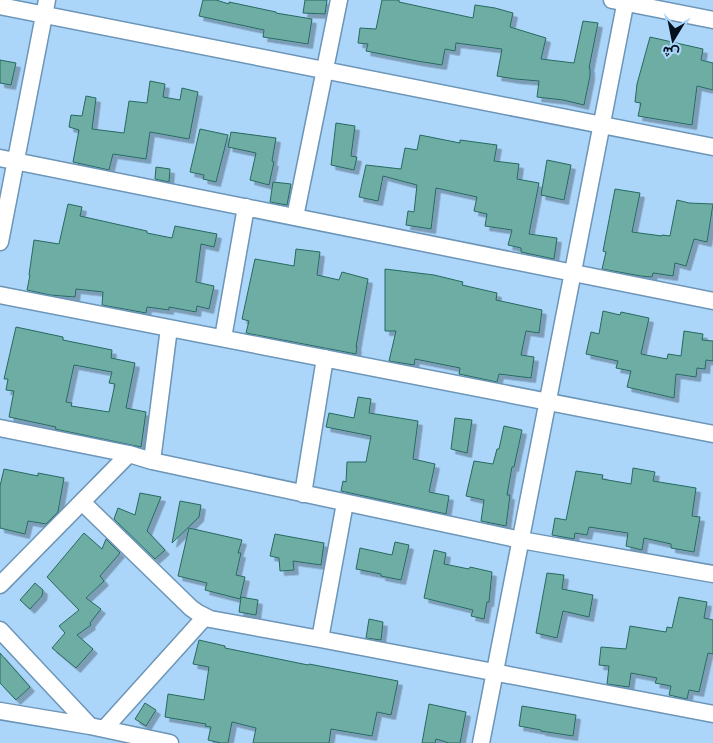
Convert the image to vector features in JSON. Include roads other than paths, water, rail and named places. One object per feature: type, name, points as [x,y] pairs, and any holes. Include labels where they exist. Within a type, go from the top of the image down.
[{"type":"street","points":[[295,217],[339,0]]},
{"type":"street","points":[[481,743],[602,126],[621,1],[713,20]]},
{"type":"street","points":[[0,6],[46,8],[324,70],[713,147]]},
{"type":"street","points":[[0,242],[8,160],[46,8]]},
{"type":"street","points":[[8,160],[713,300]]},
{"type":"street","points":[[223,338],[246,207]]},
{"type":"street","points":[[0,295],[713,434]]},
{"type":"street","points":[[152,461],[169,328]]},
{"type":"street","points":[[303,494],[324,358]]},
{"type":"street","points":[[0,428],[129,454],[152,461],[521,540],[713,574]]},
{"type":"street","points":[[0,586],[129,454]]},
{"type":"street","points":[[82,502],[191,608],[205,617],[713,714]]},
{"type":"street","points":[[320,638],[345,502]]},
{"type":"street","points":[[97,728],[205,617]]},
{"type":"street","points":[[0,630],[97,728]]},
{"type":"street","points":[[0,711],[170,743]]}]
